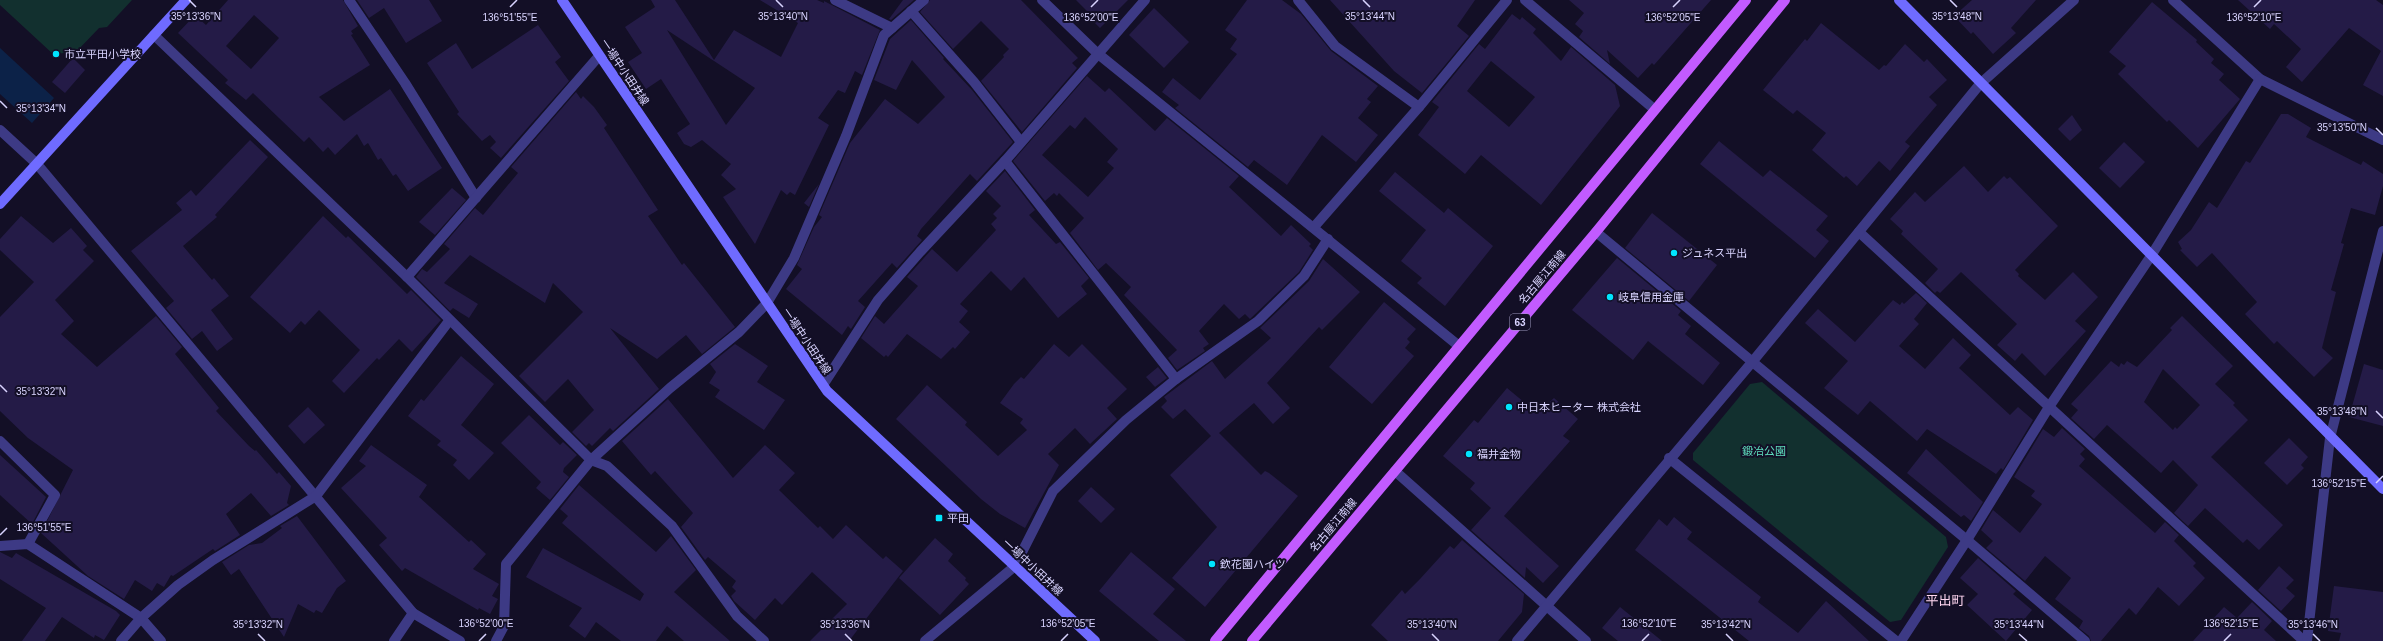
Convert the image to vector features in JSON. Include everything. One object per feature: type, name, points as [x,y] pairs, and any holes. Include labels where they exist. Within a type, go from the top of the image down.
[{"type":"main road","name":"名古屋江南線","points":[[1215,641],[1572,212],[1654,109],[1746,0]]},
{"type":"main road","name":"名古屋江南線","points":[[1252,641],[1596,232],[1785,0]]},
{"type":"street","points":[[0,204],[186,0]]},
{"type":"street","points":[[349,0],[405,84],[476,198]]},
{"type":"street","name":"一場中小田井線","points":[[562,0],[823,385],[1095,641]]},
{"type":"street","points":[[835,0],[892,28]]},
{"type":"street","points":[[496,641],[504,626],[506,564],[591,460],[670,388],[739,332],[768,303],[794,258],[846,136],[884,35],[924,0]]},
{"type":"street","points":[[1042,0],[1098,53],[1328,238],[1459,346]]},
{"type":"street","points":[[823,385],[878,300],[1005,161],[1146,0]]},
{"type":"street","points":[[1298,0],[1335,46],[1419,108]]},
{"type":"street","points":[[1314,227],[1419,108],[1507,0]]},
{"type":"street","points":[[1525,0],[1654,109]]},
{"type":"street","points":[[1899,0],[2330,438],[2383,489]]},
{"type":"street","points":[[1517,641],[1669,458],[1753,360],[1980,84],[2074,0]]},
{"type":"street","points":[[2173,0],[2260,79],[2383,140]]},
{"type":"street","points":[[911,11],[974,82],[1021,142]]},
{"type":"street","points":[[154,35],[407,277],[449,321],[591,460],[607,466],[672,526],[737,616],[764,641]]},
{"type":"street","points":[[407,277],[599,56]]},
{"type":"street","points":[[1901,641],[1967,540],[2049,407],[2151,256],[2260,79]]},
{"type":"street","points":[[0,130],[37,164],[413,613],[460,641]]},
{"type":"street","points":[[1005,161],[1176,379]]},
{"type":"street","points":[[2306,641],[2330,438],[2383,231]]},
{"type":"street","points":[[1596,232],[1753,360],[2085,641]]},
{"type":"street","points":[[1859,232],[2306,641]]},
{"type":"street","points":[[925,641],[1015,566],[1053,491],[1126,420],[1176,379],[1258,321],[1304,276],[1328,238]]},
{"type":"street","points":[[121,641],[140,618],[178,585],[213,560],[316,496],[449,321]]},
{"type":"street","points":[[0,441],[55,495],[28,544]]},
{"type":"street","points":[[1669,458],[1896,641]]},
{"type":"street","points":[[1395,471],[1586,641]]},
{"type":"street","points":[[0,546],[28,544],[140,618],[161,641]]},
{"type":"street","points":[[394,641],[413,613]]},
{"type":"green space","points":[[0,0],[132,0],[107,27],[99,28],[76,52],[53,54],[0,5]]},
{"type":"green space","name":"鍛冶公園","points":[[1762,382],[1946,537],[1948,547],[1901,620],[1890,622],[1693,460],[1693,453],[1750,384]]},
{"type":"water","points":[[0,48],[54,98],[32,123],[0,94]]},
{"type":"building","points":[[228,0],[343,0],[358,26],[351,31],[353,34],[351,35],[370,65],[319,97],[344,121],[390,89],[442,168],[408,191],[396,174],[393,176],[381,158],[378,160],[368,143],[364,146],[357,134],[335,155],[328,147],[323,152],[309,137],[304,142],[253,93],[246,100],[225,83],[228,80],[178,33],[195,15],[206,25]],"holes":[[[254,15],[279,38],[251,69],[226,46]]]},
{"type":"building","points":[[357,0],[429,0],[442,21],[406,43],[384,8],[369,18]]},
{"type":"building","points":[[651,0],[675,0],[714,60],[734,30],[781,57],[798,23],[760,0],[817,0],[824,3],[824,1],[880,30],[862,75],[855,71],[845,93],[838,90],[818,118],[829,125],[795,195],[790,192],[787,195],[781,190],[755,244],[723,197],[736,189],[721,175],[731,164],[702,140],[691,147],[684,144],[677,133],[690,124],[661,79],[646,89],[628,62],[642,53],[625,27],[655,7]],"holes":[[[667,30],[755,88],[726,125]]]},
{"type":"building","points":[[903,0],[914,0],[891,20],[889,19]]},
{"type":"building","points":[[930,0],[1021,0],[1078,58],[1072,63],[1077,68],[1022,132],[981,81],[1004,57],[1003,55],[1009,49],[981,21],[953,49],[920,12]]},
{"type":"building","points":[[1076,0],[1128,0],[1100,28],[1085,13],[1087,11]]},
{"type":"building","points":[[1247,0],[1282,0],[1301,14],[1331,51],[1378,86],[1367,99],[1371,102],[1358,118],[1378,135],[1356,162],[1322,135],[1287,185],[1254,160],[1248,167],[1175,108],[1179,105],[1162,92],[1173,78],[1200,100],[1237,54],[1230,49],[1237,39],[1225,30]]},
{"type":"building","points":[[1330,0],[1475,0],[1457,26],[1469,36],[1422,93],[1394,71]]},
{"type":"building","points":[[1569,0],[1711,0],[1654,65],[1652,63],[1638,78],[1607,50],[1610,64],[1579,37],[1583,31],[1575,24],[1584,13]]},
{"type":"building","points":[[1972,0],[2036,0],[2011,28],[2016,33],[1993,54],[1973,32],[1971,34],[1954,16]]},
{"type":"building","points":[[2238,0],[2376,0],[2383,5],[2383,96],[2363,85],[2381,51],[2349,28],[2302,82],[2286,67],[2301,49],[2274,24],[2270,29]]},
{"type":"building","points":[[2152,2],[2197,40],[2196,42],[2214,59],[2211,63],[2224,74],[2219,80],[2240,99],[2198,148],[2169,120],[2167,122],[2118,74],[2126,66],[2109,52]]},
{"type":"building","points":[[1154,8],[1189,42],[1164,68],[1129,35]]},
{"type":"building","points":[[1512,14],[1520,20],[1522,17],[1536,29],[1533,33],[1561,61],[1571,47],[1615,85],[1620,106],[1541,205],[1481,155],[1465,174],[1418,135],[1439,107],[1432,102],[1479,44],[1485,49]],"holes":[[[1491,61],[1535,97],[1509,127],[1467,91]]]},
{"type":"building","points":[[911,20],[944,58],[943,59],[972,90],[1013,142],[977,181],[970,174],[921,229],[917,236],[922,240],[897,268],[892,263],[858,301],[865,307],[851,329],[848,326],[842,335],[786,289],[802,269],[797,265],[814,227],[822,217],[819,215],[850,143],[885,99],[918,124],[945,97],[912,60],[896,90],[874,80],[890,39]]},
{"type":"building","points":[[1821,23],[1879,70],[1884,65],[1886,66],[1905,44],[1924,62],[1927,59],[1947,80],[1929,97],[1937,105],[1905,142],[1910,146],[1890,171],[1879,161],[1857,186],[1846,176],[1844,178],[1812,150],[1826,133],[1797,110],[1793,114],[1763,90],[1805,39],[1807,41]]},
{"type":"building","points":[[538,25],[561,57],[555,62],[569,81],[501,158],[490,148],[496,142],[490,135],[482,141],[457,114],[459,112],[427,63],[456,43],[472,69]]},
{"type":"building","points":[[73,58],[85,70],[65,93],[52,82]]},
{"type":"building","points":[[1087,76],[1105,92],[1109,88],[1155,131],[1167,118],[1239,176],[1229,187],[1281,236],[1291,225],[1311,244],[1309,246],[1313,250],[1299,272],[1250,319],[1245,314],[1239,319],[1224,304],[1199,331],[1209,344],[1203,348],[1205,351],[1177,370],[1168,358],[1177,350],[1124,295],[1131,287],[1106,263],[1098,270],[1070,233],[1084,218],[1059,193],[1057,196],[1054,193],[1045,201],[1013,161]],"holes":[[[1085,117],[1118,149],[1107,162],[1114,168],[1088,197],[1042,155],[1070,125],[1075,129]]]},
{"type":"building","points":[[576,92],[581,99],[583,96],[594,107],[607,125],[604,128],[658,210],[648,216],[682,265],[684,263],[735,327],[702,354],[686,335],[657,359],[610,328],[659,389],[613,431],[610,428],[592,446],[589,443],[586,446],[572,432],[594,410],[568,379],[545,402],[519,376],[583,312],[553,283],[545,303],[470,255],[444,283],[478,304],[469,318],[453,308],[450,311],[416,277],[422,269],[427,272],[450,249],[444,244],[475,208],[483,215],[518,173],[511,167]]},
{"type":"building","points":[[2281,114],[2288,114],[2311,128],[2306,137],[2361,165],[2363,161],[2383,174],[2383,186],[2375,215],[2351,208],[2341,243],[2344,244],[2331,290],[2336,292],[2322,348],[2333,358],[2314,377],[2277,341],[2274,344],[2245,314],[2257,302],[2212,253],[2197,267],[2180,250],[2182,249],[2178,242],[2191,230],[2209,202],[2217,208],[2246,161],[2250,163]]},
{"type":"building","points":[[2072,115],[2082,130],[2070,141],[2058,129]]},
{"type":"building","points":[[250,140],[268,157],[215,215],[217,217],[183,246],[212,280],[214,278],[229,296],[211,310],[233,339],[217,351],[202,331],[192,339],[166,308],[174,301],[131,251],[182,210],[176,203],[191,190],[196,196]]},
{"type":"building","points":[[1719,141],[1763,177],[1770,170],[1828,216],[1816,230],[1829,241],[1815,258],[1700,164]]},
{"type":"building","points":[[2124,142],[2145,162],[2120,188],[2099,168]]},
{"type":"building","points":[[1964,166],[1988,192],[2004,176],[2007,179],[2010,177],[2058,226],[2015,270],[2019,274],[2018,276],[2045,300],[2073,272],[2098,297],[2075,321],[2086,331],[2045,376],[2022,353],[2015,361],[1997,345],[2017,324],[1961,272],[1940,293],[1937,291],[1935,293],[1925,283],[1938,269],[1901,234],[1903,231],[1890,219],[1915,192],[1925,202]]},
{"type":"building","points":[[1005,171],[1035,210],[1029,215],[1056,244],[1060,242],[1089,278],[1081,286],[1087,294],[1058,318],[1024,277],[1011,291],[991,271],[960,304],[968,311],[959,322],[970,332],[955,349],[953,347],[941,359],[907,334],[888,357],[886,355],[884,357],[861,338],[875,316],[884,324],[918,286],[907,277],[932,249],[957,272],[996,230],[991,224],[997,218],[993,214],[1001,206],[986,191]]},
{"type":"building","points":[[1395,172],[1444,213],[1448,208],[1493,246],[1445,306],[1417,283],[1422,278],[1401,261],[1426,230],[1379,191]]},
{"type":"building","points":[[819,184],[809,207],[804,203]]},
{"type":"building","points":[[452,188],[466,200],[435,235],[419,222]]},
{"type":"building","name":"ジュネス平出","points":[[1652,213],[1717,265],[1689,301],[1625,248]]},
{"type":"building","points":[[21,216],[53,243],[71,228],[87,246],[83,250],[94,261],[55,300],[74,321],[61,334],[97,367],[156,316],[182,347],[175,354],[219,408],[216,411],[249,446],[255,451],[256,450],[277,474],[279,472],[291,486],[287,503],[289,505],[271,516],[251,493],[226,514],[240,535],[215,551],[213,549],[173,576],[171,575],[164,587],[157,583],[152,591],[135,580],[124,599],[88,576],[41,533],[73,470],[28,438],[0,411],[0,317],[34,282],[0,250],[0,239]]},
{"type":"building","points":[[323,216],[346,238],[348,236],[407,294],[411,290],[441,320],[412,352],[399,339],[379,360],[377,358],[344,393],[332,381],[360,350],[319,310],[305,325],[301,321],[290,333],[250,297]]},
{"type":"building","points":[[1617,258],[1681,311],[1678,315],[1691,326],[1685,334],[1720,363],[1703,385],[1648,341],[1633,360],[1572,310]]},
{"type":"building","points":[[1323,259],[1360,292],[1322,330],[1319,327],[1267,383],[1290,408],[1273,424],[1254,403],[1219,433],[1261,475],[1265,471],[1269,473],[1298,496],[1205,607],[1172,578],[1217,527],[1170,475],[1211,436],[1185,409],[1173,419],[1161,407],[1167,401],[1164,397],[1212,361],[1225,379],[1271,338],[1260,328],[1309,281]]},
{"type":"building","points":[[1916,293],[1927,303],[1914,319],[1919,324],[1899,346],[1925,369],[1953,338],[1971,355],[1959,368],[2010,415],[2018,407],[2033,420],[2003,470],[2001,468],[1996,474],[1927,429],[1917,441],[1870,401],[1858,415],[1824,388],[1848,361],[1805,323],[1818,309],[1855,342],[1893,300],[1900,305],[1902,302],[1904,304]]},
{"type":"building","points":[[1384,302],[1416,329],[1407,339],[1410,342],[1405,348],[1414,356],[1372,404],[1329,367]]},
{"type":"building","points":[[2182,316],[2233,366],[2215,384],[2235,403],[2233,405],[2248,420],[2211,457],[2283,525],[2259,550],[2247,539],[2243,543],[2205,508],[2188,526],[2174,513],[2198,485],[2173,460],[2161,473],[2107,425],[2094,439],[2071,418],[2078,410],[2071,404],[2111,361],[2119,367],[2121,363],[2124,365],[2127,361],[2137,367],[2172,330],[2170,328]],"holes":[[[2163,369],[2200,405],[2177,429],[2175,427],[2173,430],[2144,402]]]},
{"type":"building","points":[[735,344],[768,366],[757,382],[785,400],[764,430],[715,397],[720,390],[709,383],[716,372],[710,364]]},
{"type":"building","points":[[1054,344],[1069,357],[1082,344],[1127,389],[1107,408],[1117,419],[1090,444],[1075,428],[1048,454],[1059,465],[1025,528],[1000,514],[981,499],[896,419],[927,385],[967,422],[965,425],[998,456],[1027,430],[1020,423],[1023,419],[1000,403],[1014,384],[1021,377],[1024,379]]},
{"type":"building","points":[[461,356],[494,384],[461,425],[494,453],[469,480],[453,465],[457,460],[437,445],[441,441],[408,416],[421,399],[424,401]]},
{"type":"building","points":[[2364,364],[2383,370],[2383,426],[2349,417]]},
{"type":"building","points":[[1158,367],[1167,378],[1155,387],[1146,377]]},
{"type":"building","points":[[1507,388],[1537,413],[1554,398],[1578,419],[1563,436],[1570,441],[1504,516],[1559,566],[1543,583],[1526,567],[1525,578],[1471,530],[1491,508],[1470,489],[1475,483],[1443,456],[1474,420],[1478,423]]},
{"type":"building","points":[[668,399],[733,478],[765,445],[795,473],[779,490],[818,528],[820,526],[833,539],[846,525],[883,559],[886,556],[903,571],[849,641],[810,641],[847,604],[812,572],[782,605],[775,598],[755,620],[734,601],[731,596],[736,591],[732,587],[736,581],[708,557],[705,560],[681,527],[693,513],[655,471],[651,475],[622,441]]},
{"type":"building","points":[[308,407],[325,425],[304,444],[288,426]]},
{"type":"building","points":[[529,415],[560,445],[563,442],[577,455],[564,468],[563,472],[569,477],[550,500],[536,488],[541,482],[501,443]]},
{"type":"building","points":[[2062,428],[2085,449],[2080,454],[2085,459],[2079,466],[2155,533],[2165,522],[2179,535],[2174,541],[2196,563],[2193,566],[2205,578],[2179,606],[2158,587],[2136,615],[2129,608],[2101,641],[2091,641],[2089,636],[2079,628],[2083,621],[2055,599],[2071,578],[2045,556],[2025,581],[1986,548],[1993,541],[1981,530],[1993,510],[2020,533],[2042,504],[2031,496],[2035,491],[2014,477],[2043,429],[2054,437]]},
{"type":"building","points":[[2289,438],[2308,457],[2301,465],[2304,468],[2287,485],[2264,463]]},
{"type":"building","points":[[371,445],[427,485],[419,497],[469,542],[471,540],[486,554],[473,569],[499,584],[492,596],[498,599],[490,614],[479,608],[478,610],[405,568],[402,571],[379,545],[387,538],[341,488],[366,466],[359,461]]},
{"type":"building","points":[[1926,449],[1983,502],[1971,521],[1964,515],[1961,517],[1907,473]]},
{"type":"building","points":[[0,455],[46,497],[32,524],[0,495]]},
{"type":"building","points":[[579,485],[656,552],[671,536],[696,570],[674,592],[730,641],[684,641],[667,626],[656,641],[621,641],[596,622],[585,638],[569,626],[582,608],[526,577],[543,548],[640,601],[644,594],[562,523],[568,516],[560,509]]},
{"type":"building","points":[[1091,487],[1115,509],[1101,523],[1078,501]]},
{"type":"building","points":[[297,516],[346,581],[337,588],[322,613],[316,610],[314,613],[298,604],[284,637],[239,569],[231,575],[222,562],[249,545],[262,543],[282,528],[280,526]]},
{"type":"building","points":[[1674,517],[1692,532],[1687,539],[1761,597],[1758,602],[1798,633],[1826,601],[1869,641],[1749,641],[1635,550],[1659,519],[1667,526]]},
{"type":"building","points":[[935,538],[953,554],[948,561],[966,578],[965,580],[969,584],[940,615],[899,578]]},
{"type":"building","points":[[1462,540],[1524,594],[1522,612],[1498,641],[1388,641],[1371,625],[1402,590],[1405,594],[1450,546],[1454,549]]},
{"type":"building","points":[[0,552],[12,558],[16,553],[116,611],[120,615],[104,640],[95,635],[94,638],[62,617],[45,641],[22,641],[46,608],[0,579]]},
{"type":"building","points":[[1131,552],[1175,589],[1153,614],[1186,641],[1159,641],[1099,591]]},
{"type":"building","points":[[1978,558],[2016,591],[2013,594],[2032,610],[2006,641],[1967,605],[1978,594],[1960,578]]},
{"type":"building","points":[[2279,566],[2294,580],[2286,588],[2295,596],[2281,611],[2258,590]]},
{"type":"building","points":[[2334,586],[2383,592],[2383,641],[2339,641],[2341,633],[2328,631]]},
{"type":"building","points":[[2252,602],[2272,621],[2264,630],[2276,641],[2193,641],[2224,607],[2237,618]]},
{"type":"building","points":[[1620,607],[1662,641],[1618,641],[1602,628]]},
{"type":"place","name":"市立平田小学校","points":[[56,54]]},
{"type":"place","name":"ジュネス平出","points":[[1674,253]]},
{"type":"place","name":"岐阜信用金庫","points":[[1610,297]]},
{"type":"place","name":"中日本ヒーター 株式会社","points":[[1509,407]]},
{"type":"place","name":"福井金物","points":[[1469,454]]},
{"type":"place","name":"平田","points":[[939,518]]},
{"type":"place","name":"欽花園ハイツ","points":[[1212,564]]},
{"type":"district","name":"平出町","points":[[1945,600]]}]
